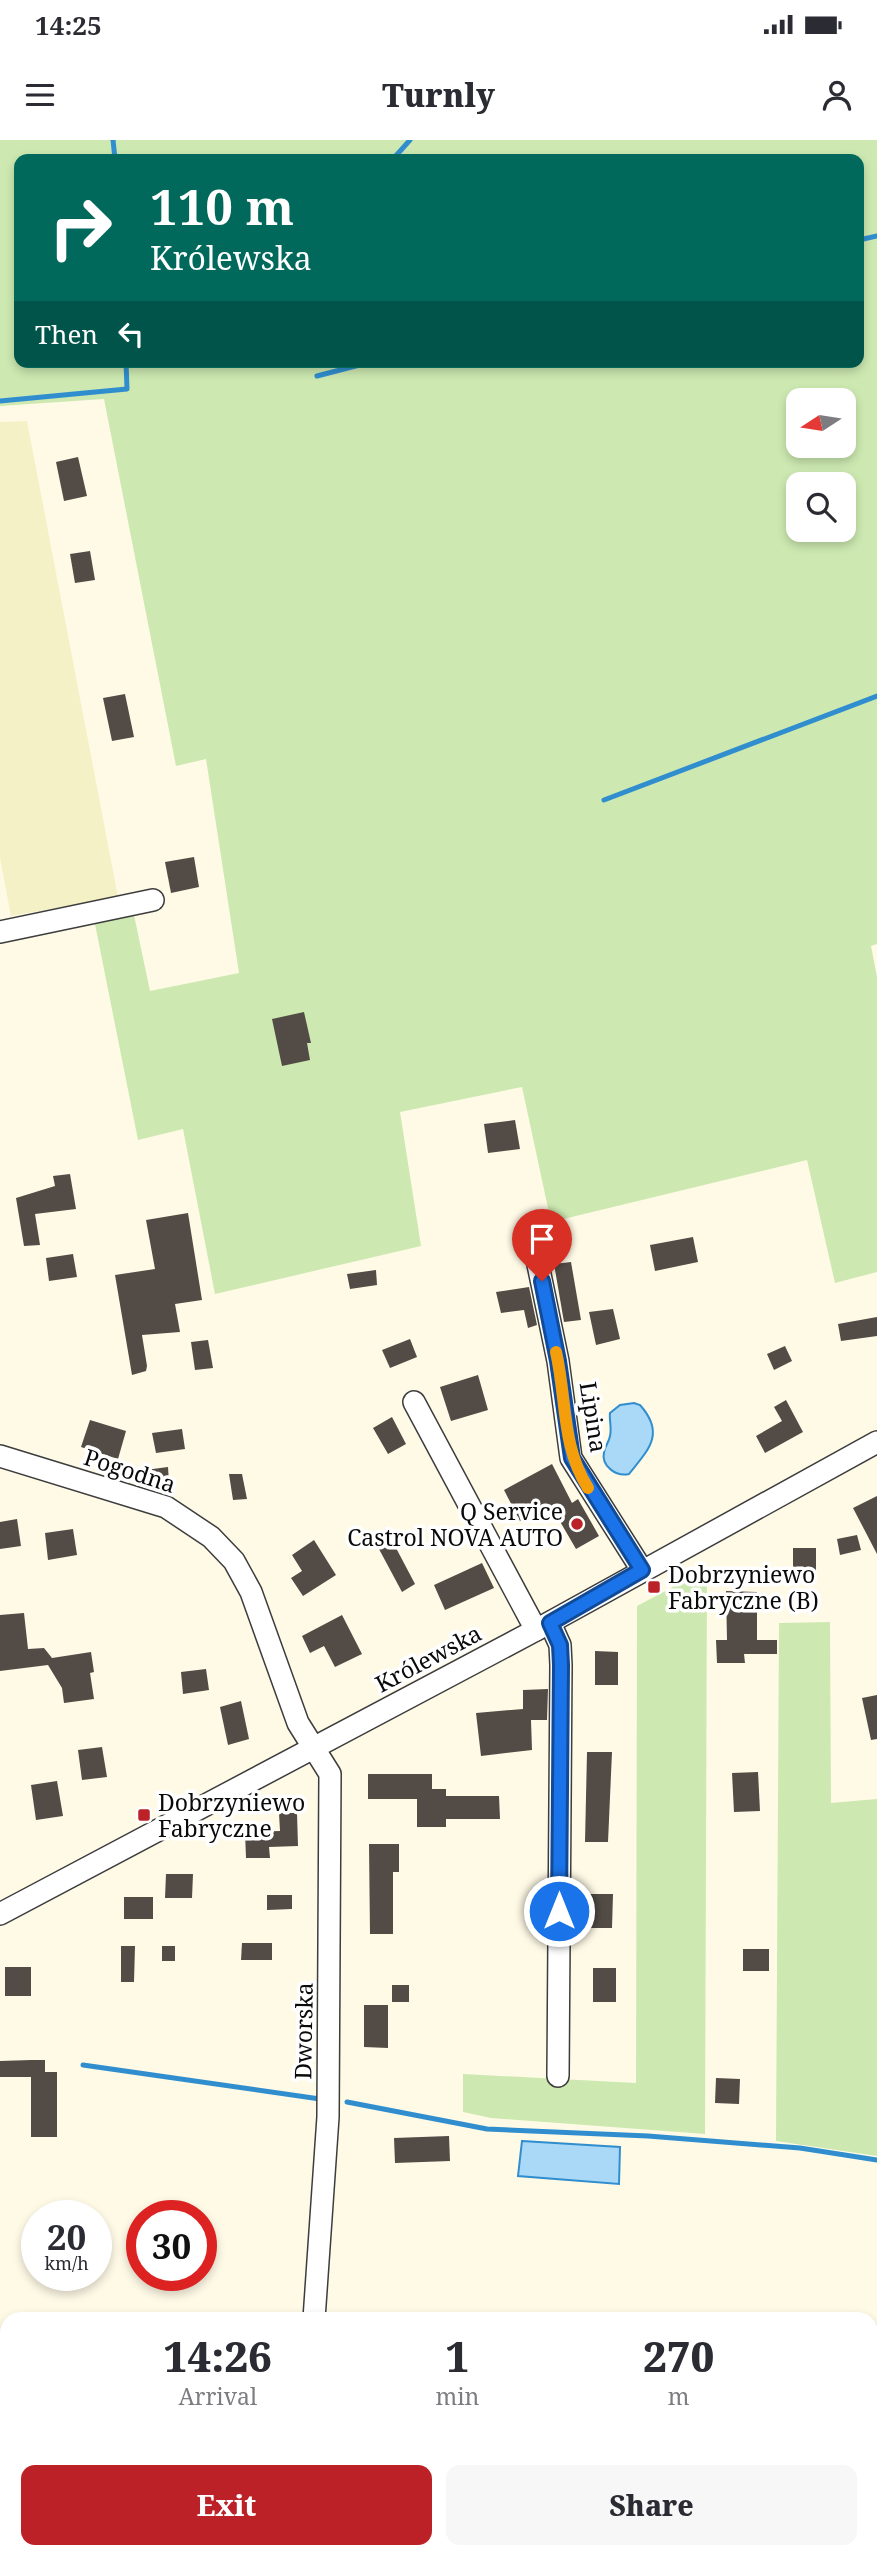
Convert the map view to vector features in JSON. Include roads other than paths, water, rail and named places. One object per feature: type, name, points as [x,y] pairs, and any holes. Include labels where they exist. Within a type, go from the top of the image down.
[{"type":"street","points":[[0,932],[153,900]]},
{"type":"street","name":"Lipina","points":[[536,1255],[558,1361],[572,1458],[642,1570]]},
{"type":"street","points":[[414,1402],[543,1627],[560,1645],[558,2076]]},
{"type":"street","name":"Królewska","points":[[0,1914],[543,1627],[642,1570],[877,1443]]},
{"type":"street","name":"Pogodna","points":[[0,1456],[166,1507],[211,1537],[234,1561],[251,1592],[298,1723],[315,1747]]},
{"type":"street","name":"Dworska","points":[[314,2312],[328,2117],[331,1948],[330,1774],[315,1747]]},
{"type":"water","points":[[620,1405],[640,1405],[648,1415],[653,1433],[648,1449],[629,1474],[619,1474],[607,1466],[604,1457],[611,1433],[610,1413]]},
{"type":"water","points":[[522,2141],[620,2147],[619,2184],[518,2176]]},
{"type":"waterway","points":[[113,140],[114,154]]},
{"type":"waterway","points":[[397,154],[410,140]]},
{"type":"waterway","points":[[864,239],[877,236]]},
{"type":"waterway","points":[[0,401],[127,389],[126,368]]},
{"type":"waterway","points":[[317,376],[348,368]]},
{"type":"waterway","points":[[604,800],[877,696]]},
{"type":"waterway","points":[[83,2065],[320,2099]]},
{"type":"waterway","points":[[347,2102],[487,2129],[648,2136],[800,2148],[877,2160]]},
{"type":"place","name":"Q Service Castrol NOVA AUTO","points":[[577,1524]]},
{"type":"place","name":"Dobrzyniewo Fabryczne (B)","points":[[654,1587]]},
{"type":"place","name":"Dobrzyniewo Fabryczne","points":[[144,1815]]}]
